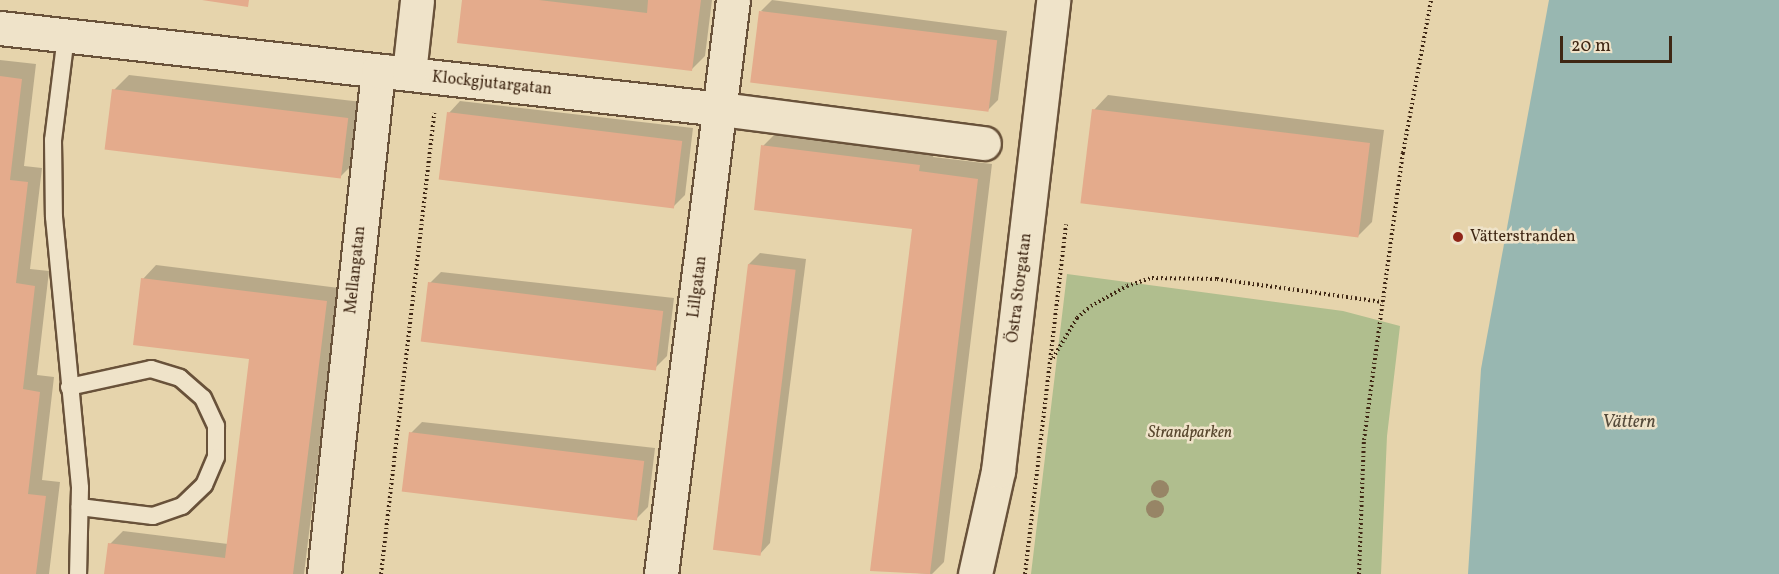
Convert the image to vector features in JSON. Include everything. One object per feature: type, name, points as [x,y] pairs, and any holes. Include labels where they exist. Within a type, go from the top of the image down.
[{"type":"street","points":[[378,71],[409,73],[417,0]]},
{"type":"street","name":"Lillgatan","points":[[661,574],[733,0]]},
{"type":"street","name":"Östra Storgatan","points":[[975,574],[998,471],[1053,0]]},
{"type":"street","name":"Klockgjutargatan","points":[[0,28],[721,109],[984,143]]},
{"type":"street","name":"Mellangatan","points":[[324,574],[378,71]]},
{"type":"lane","points":[[66,36],[53,151],[54,217],[80,507],[78,574]]},
{"type":"lane","points":[[69,387],[151,369],[180,378],[203,398],[216,426],[216,457],[204,485],[182,506],[153,516],[80,507]]},
{"type":"path","points":[[1359,574],[1364,440],[1403,153],[1431,0]]},
{"type":"path","points":[[381,574],[438,78]]},
{"type":"path","points":[[1051,362],[1063,337],[1091,306],[1127,286],[1152,278],[1217,279],[1382,302]]},
{"type":"green space","name":"Strandparken","points":[[1067,274],[1343,311],[1400,326],[1387,436],[1381,574],[1031,574]]},
{"type":"water","name":"Vättern","points":[[1549,0],[1779,0],[1779,574],[1468,574],[1481,369]]},
{"type":"building","points":[[202,0],[249,0],[248,7]]},
{"type":"building","points":[[462,0],[539,0],[647,13],[648,0],[701,0],[692,71],[457,43]]},
{"type":"building","points":[[759,11],[997,40],[988,112],[750,82]]},
{"type":"building","points":[[0,76],[22,79],[10,180],[28,182],[16,283],[35,286],[23,389],[40,392],[28,494],[46,496],[36,574],[0,574]]},
{"type":"building","points":[[112,89],[348,118],[341,179],[105,150]]},
{"type":"building","points":[[1092,109],[1370,143],[1358,237],[1080,203]]},
{"type":"building","points":[[447,112],[682,141],[674,208],[439,179]]},
{"type":"building","points":[[761,145],[920,165],[919,171],[978,179],[930,574],[870,571],[912,229],[754,210]]},
{"type":"building","points":[[748,264],[796,270],[761,556],[713,550]]},
{"type":"building","points":[[141,278],[327,301],[293,574],[104,574],[108,543],[225,558],[249,359],[133,345]]},
{"type":"building","points":[[428,282],[663,311],[656,370],[421,342]]},
{"type":"building","points":[[409,432],[644,461],[637,520],[402,492]]},
{"type":"place","name":"Vätterstranden","points":[[1458,237]]}]
